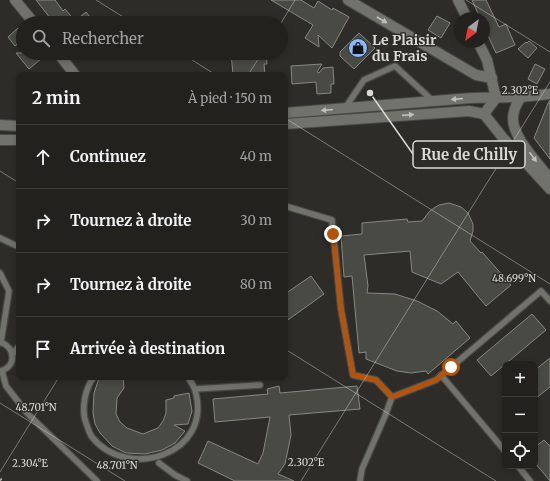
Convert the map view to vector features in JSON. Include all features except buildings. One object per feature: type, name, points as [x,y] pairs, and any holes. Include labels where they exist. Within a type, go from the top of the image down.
[{"type":"main road","points":[[15,0],[28,16]]},
{"type":"main road","points":[[348,0],[476,75],[492,78]]},
{"type":"main road","points":[[458,0],[464,12]]},
{"type":"main road","points":[[481,48],[487,60],[496,98],[484,114]]},
{"type":"main road","points":[[63,60],[73,72]]},
{"type":"main road","points":[[288,113],[472,98],[520,97],[550,94]]},
{"type":"main road","points":[[520,97],[513,116],[516,131],[524,145],[550,179]]},
{"type":"main road","points":[[288,124],[469,111],[484,114],[503,138],[550,190]]},
{"type":"main road","points":[[0,125],[16,126]]},
{"type":"main road","points":[[0,140],[16,140]]},
{"type":"lane","points":[[344,108],[364,80],[396,66],[434,101]]},
{"type":"lane","points":[[288,207],[332,220],[341,309],[353,375],[376,380],[392,397]]},
{"type":"lane","points":[[0,238],[16,246]]},
{"type":"lane","points":[[0,273],[9,291],[1,342],[10,348],[12,355],[9,366],[1,371],[6,386],[27,413],[97,481]]},
{"type":"lane","points":[[360,481],[362,470],[392,397],[436,380],[541,291],[550,301]]},
{"type":"lane","points":[[12,355],[16,350]]},
{"type":"lane","points":[[441,375],[502,447]]},
{"type":"lane","points":[[92,380],[84,399],[84,419],[91,437],[104,452],[120,462],[133,464]]},
{"type":"lane","points":[[146,465],[159,463],[175,454],[188,442],[196,425],[198,407],[195,389],[190,380]]},
{"type":"lane","points":[[195,389],[260,385]]},
{"type":"lane","points":[[159,463],[176,476],[187,481]]},
{"type":"lane","points":[[520,469],[530,481]]},
{"type":"place","name":"Le Plaisir du Frais","points":[[358,48]]},
{"type":"place","name":"Rue de Chilly","points":[[370,93]]},
{"type":"route","points":[[333,234],[341,309],[353,375],[376,380],[392,397],[436,380],[451,367]]}]
